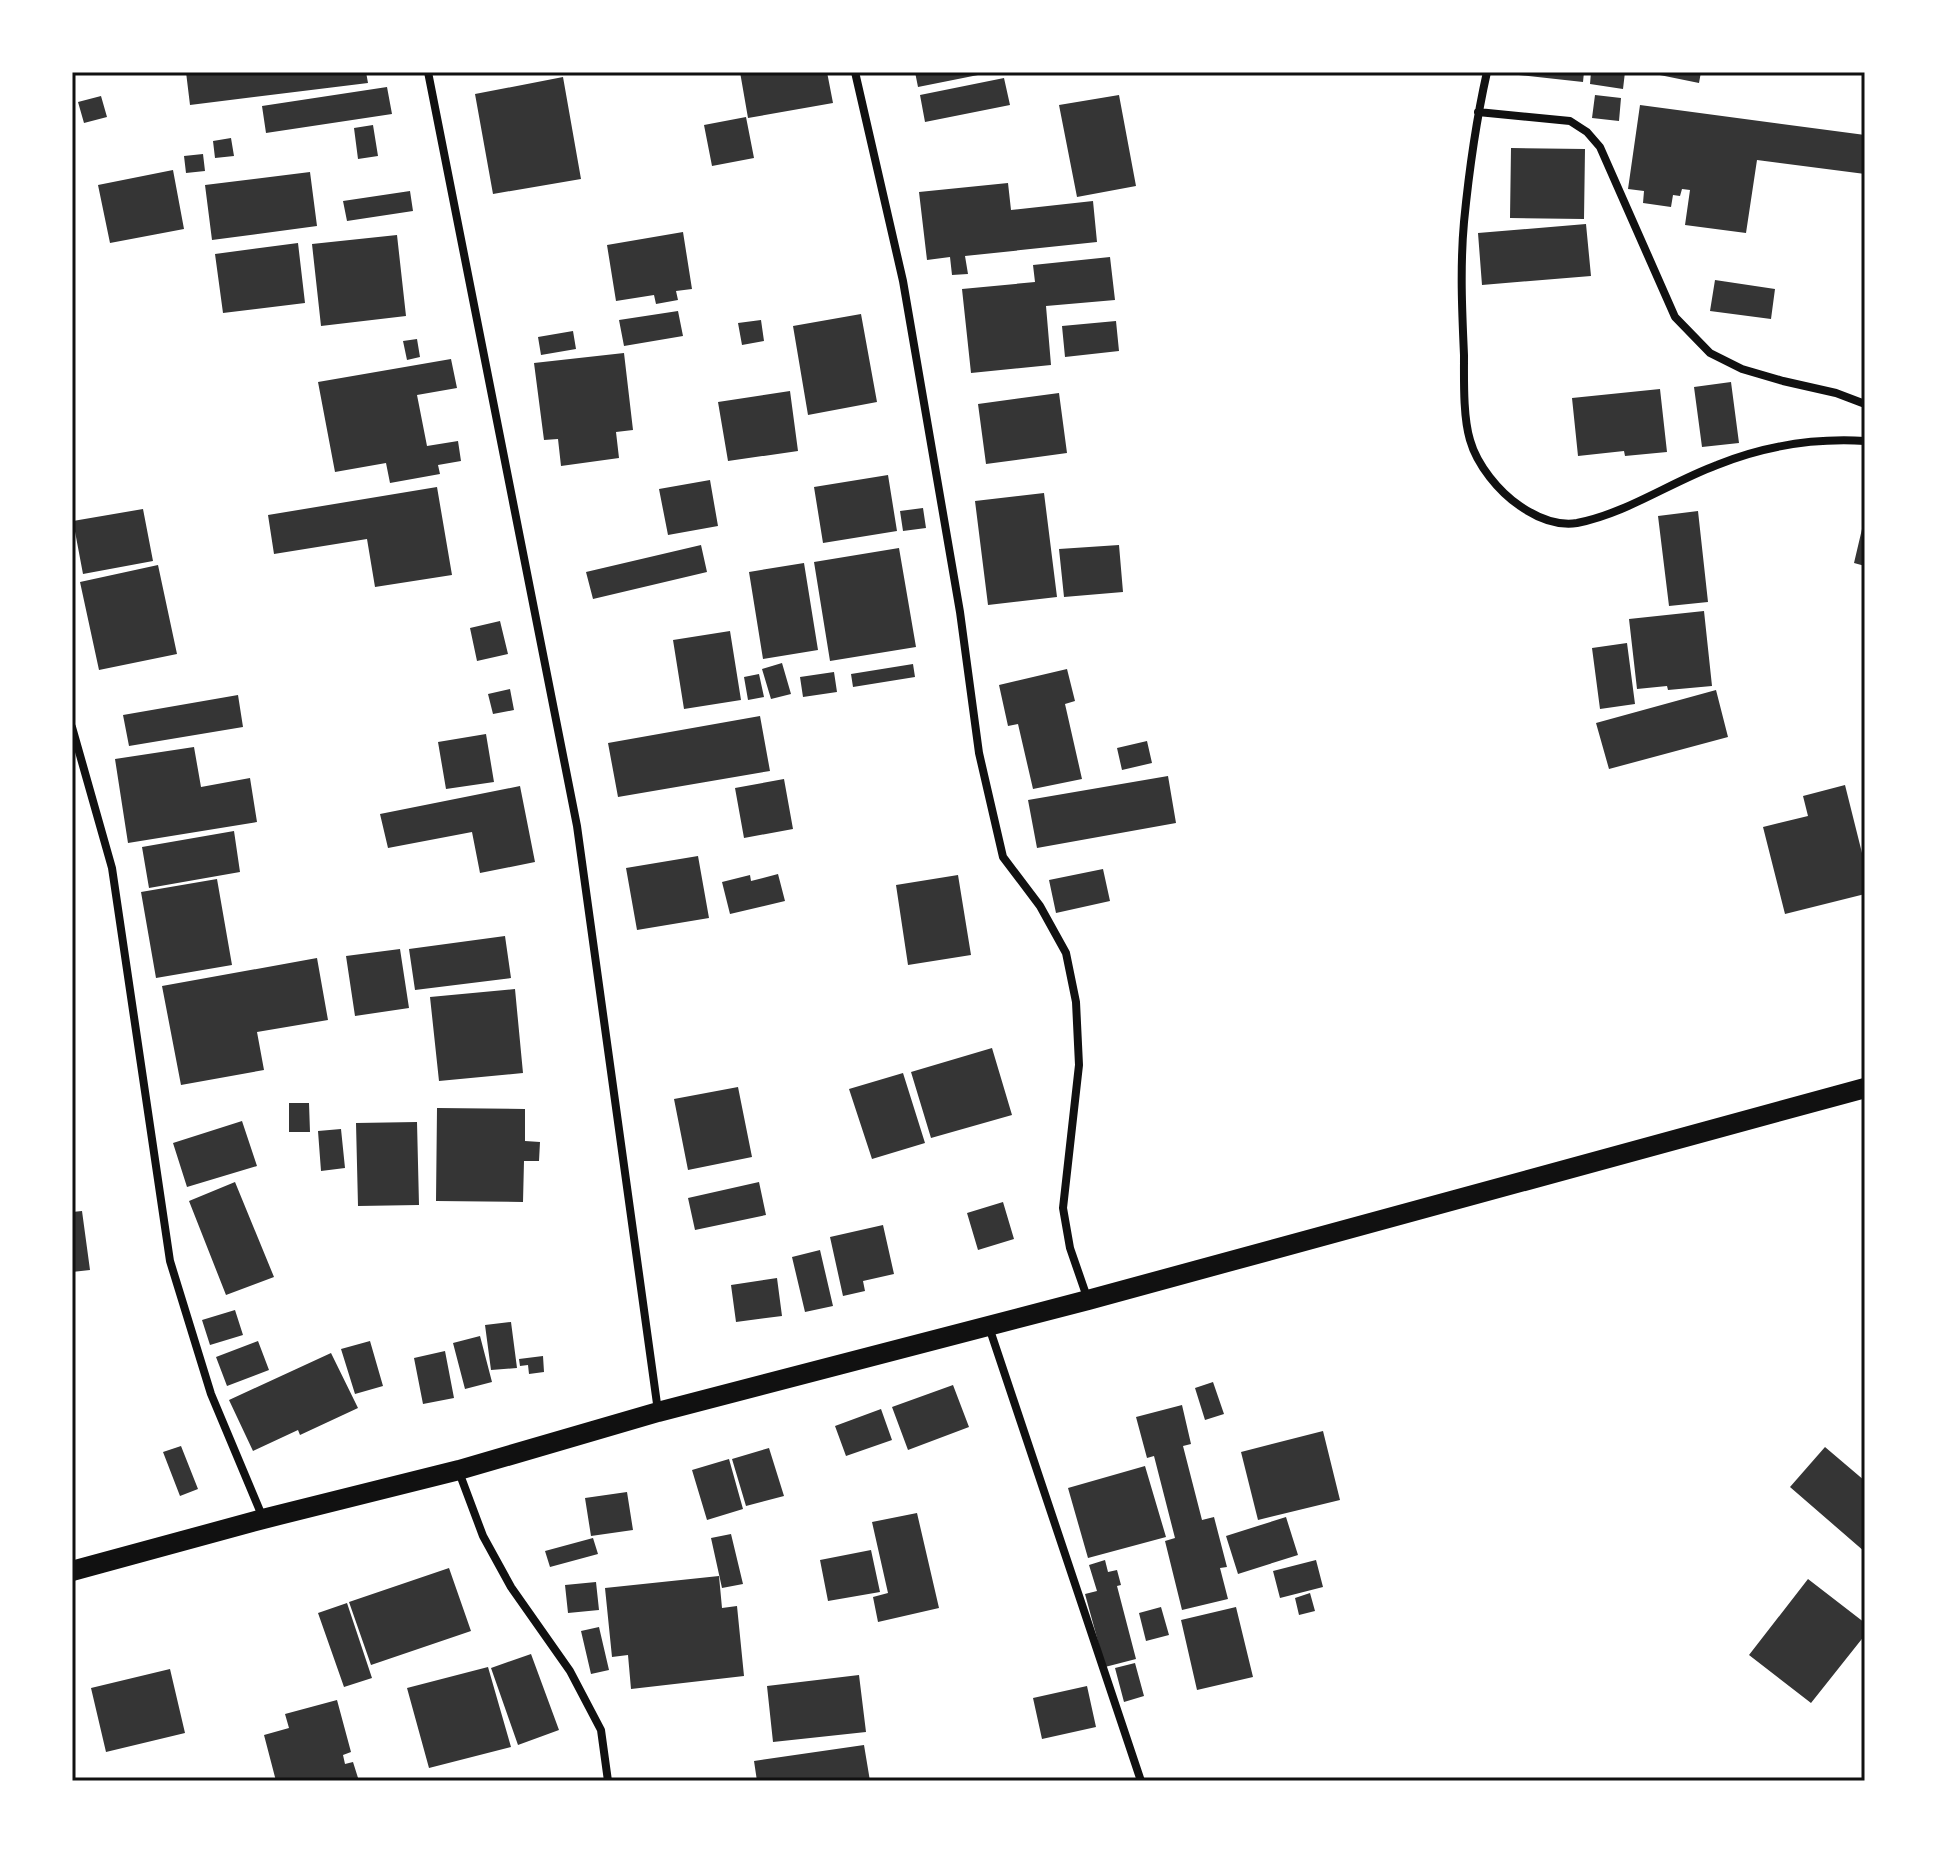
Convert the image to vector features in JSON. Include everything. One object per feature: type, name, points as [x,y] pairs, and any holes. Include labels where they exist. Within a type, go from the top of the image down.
[{"type":"main road","points":[[72,1571],[459,1470],[658,1412],[1088,1300],[1865,1088]]},
{"type":"street","points":[[428,72],[577,826],[658,1412]]},
{"type":"street","points":[[855,72],[903,281],[960,612],[979,753],[1003,857],[1040,906],[1066,953],[1073,989],[1079,1065],[1063,1208],[1070,1248],[1088,1300]]},
{"type":"street","points":[[1487,72],[1478,112],[1464,225],[1462,307],[1465,401],[1470,440],[1484,471],[1512,501],[1533,515],[1572,524],[1609,515],[1717,465],[1789,443],[1865,441]]},
{"type":"street","points":[[1478,112],[1570,121],[1587,132],[1600,147],[1675,317],[1710,353],[1742,369],[1836,393],[1865,404]]},
{"type":"street","points":[[72,727],[112,868],[170,1261],[211,1394],[263,1519]]},
{"type":"street","points":[[989,1326],[1141,1781]]},
{"type":"street","points":[[459,1470],[490,1549],[511,1587],[570,1671],[601,1730],[608,1781]]},
{"type":"building","points":[[186,72],[366,72],[368,83],[190,105]]},
{"type":"building","points":[[740,72],[827,72],[833,103],[748,118]]},
{"type":"building","points":[[915,72],[987,72],[988,73],[918,87]]},
{"type":"building","points":[[1509,72],[1584,72],[1583,82]]},
{"type":"building","points":[[1591,72],[1625,72],[1623,89],[1590,84]]},
{"type":"building","points":[[1650,72],[1701,72],[1699,83]]},
{"type":"building","points":[[563,77],[581,179],[493,194],[475,94]]},
{"type":"building","points":[[1004,78],[1010,105],[925,122],[920,95]]},
{"type":"building","points":[[387,87],[392,114],[266,133],[262,106]]},
{"type":"building","points":[[1119,95],[1136,186],[1077,197],[1059,105]]},
{"type":"building","points":[[1595,95],[1621,98],[1619,121],[1592,118]]},
{"type":"building","points":[[101,96],[107,117],[84,123],[78,102]]},
{"type":"building","points":[[1640,105],[1865,135],[1865,174],[1757,160],[1746,233],[1685,225],[1690,190],[1682,189],[1680,196],[1673,195],[1671,207],[1643,203],[1644,191],[1628,189]]},
{"type":"building","points":[[746,117],[754,158],[712,166],[704,125]]},
{"type":"building","points":[[373,125],[378,156],[358,159],[354,128]]},
{"type":"building","points":[[231,138],[234,156],[215,158],[213,141]]},
{"type":"building","points":[[1511,148],[1585,149],[1584,219],[1510,218]]},
{"type":"building","points":[[203,154],[205,171],[186,173],[184,156]]},
{"type":"building","points":[[173,170],[184,229],[110,243],[98,185]]},
{"type":"building","points":[[310,172],[317,226],[212,240],[205,185]]},
{"type":"building","points":[[1008,183],[1011,210],[1093,201],[1097,242],[965,256],[968,274],[952,275],[950,257],[927,260],[919,192]]},
{"type":"building","points":[[410,191],[413,211],[347,221],[343,201]]},
{"type":"building","points":[[1586,224],[1591,276],[1482,285],[1478,233]]},
{"type":"building","points":[[683,232],[692,289],[676,291],[678,300],[656,304],[654,295],[616,301],[607,245]]},
{"type":"building","points":[[397,235],[406,316],[321,326],[312,244]]},
{"type":"building","points":[[298,243],[305,303],[223,313],[215,254]]},
{"type":"building","points":[[1110,257],[1115,300],[1046,306],[1051,365],[971,373],[962,289],[1035,282],[1033,265]]},
{"type":"building","points":[[1715,280],[1775,289],[1771,319],[1710,311]]},
{"type":"building","points":[[678,311],[683,336],[624,346],[619,320]]},
{"type":"building","points":[[861,314],[877,402],[808,415],[793,326]]},
{"type":"building","points":[[761,320],[764,341],[742,345],[738,323]]},
{"type":"building","points":[[1116,321],[1119,351],[1065,357],[1062,326]]},
{"type":"building","points":[[573,331],[576,349],[541,355],[538,337]]},
{"type":"building","points":[[417,339],[420,357],[407,360],[403,341]]},
{"type":"building","points":[[624,353],[633,430],[616,432],[619,458],[561,466],[558,439],[544,440],[534,363]]},
{"type":"building","points":[[451,359],[457,388],[417,395],[427,446],[458,441],[461,461],[438,465],[440,474],[390,483],[386,463],[335,472],[318,382]]},
{"type":"building","points":[[1731,382],[1739,443],[1702,447],[1694,387]]},
{"type":"building","points":[[1660,389],[1667,452],[1625,456],[1624,451],[1578,456],[1572,398]]},
{"type":"building","points":[[790,391],[798,451],[728,461],[718,402]]},
{"type":"building","points":[[1059,393],[1067,453],[986,464],[978,404]]},
{"type":"building","points":[[888,475],[897,531],[823,543],[814,487]]},
{"type":"building","points":[[710,480],[718,526],[668,535],[659,489]]},
{"type":"building","points":[[437,487],[452,575],[375,587],[367,539],[274,554],[268,515]]},
{"type":"building","points":[[1044,493],[1057,597],[988,605],[975,501]]},
{"type":"building","points":[[923,508],[926,528],[903,531],[900,511]]},
{"type":"building","points":[[143,509],[153,561],[83,574],[73,521]]},
{"type":"building","points":[[1698,511],[1708,602],[1669,606],[1658,516]]},
{"type":"building","points":[[1862,529],[1865,530],[1865,566],[1854,563]]},
{"type":"building","points":[[701,545],[707,572],[593,599],[586,572]]},
{"type":"building","points":[[1119,545],[1123,592],[1064,597],[1059,549]]},
{"type":"building","points":[[899,548],[916,647],[830,661],[814,562]]},
{"type":"building","points":[[804,563],[818,650],[763,659],[749,572]]},
{"type":"building","points":[[158,565],[177,654],[99,670],[80,582]]},
{"type":"building","points":[[1704,611],[1712,686],[1637,689],[1629,619]]},
{"type":"building","points":[[500,621],[508,654],[477,661],[470,628]]},
{"type":"building","points":[[730,631],[741,700],[684,709],[673,640]]},
{"type":"building","points":[[1627,643],[1635,704],[1600,709],[1592,648]]},
{"type":"building","points":[[782,663],[791,694],[771,699],[762,669]]},
{"type":"building","points":[[913,664],[915,677],[853,687],[851,674]]},
{"type":"building","points":[[1067,669],[1075,701],[1065,704],[1082,779],[1033,789],[1018,724],[1008,726],[999,685]]},
{"type":"building","points":[[834,672],[837,692],[803,697],[800,677]]},
{"type":"building","points":[[759,674],[764,697],[748,700],[744,677]]},
{"type":"building","points":[[510,689],[514,710],[493,714],[488,694]]},
{"type":"building","points":[[1716,690],[1728,737],[1609,769],[1596,723]]},
{"type":"building","points":[[238,695],[243,727],[129,746],[123,715]]},
{"type":"building","points":[[760,716],[770,771],[618,797],[608,743]]},
{"type":"building","points":[[486,734],[494,782],[446,789],[438,742]]},
{"type":"building","points":[[1147,741],[1152,763],[1122,770],[1117,748]]},
{"type":"building","points":[[194,747],[201,787],[250,778],[257,822],[128,843],[115,759]]},
{"type":"building","points":[[1168,776],[1176,823],[1037,848],[1028,800]]},
{"type":"building","points":[[784,779],[793,829],[744,838],[735,788]]},
{"type":"building","points":[[1845,785],[1865,865],[1865,894],[1785,914],[1763,827],[1808,816],[1803,796]]},
{"type":"building","points":[[520,786],[535,862],[480,873],[472,832],[388,848],[380,814]]},
{"type":"building","points":[[234,831],[240,872],[149,888],[142,847]]},
{"type":"building","points":[[698,856],[709,918],[637,930],[626,868]]},
{"type":"building","points":[[1103,869],[1110,901],[1056,913],[1049,880]]},
{"type":"building","points":[[778,874],[785,901],[730,914],[722,882],[750,875],[751,881]]},
{"type":"building","points":[[958,875],[971,955],[908,965],[896,885]]},
{"type":"building","points":[[217,879],[232,965],[156,978],[141,892]]},
{"type":"building","points":[[505,936],[511,978],[415,990],[409,949]]},
{"type":"building","points":[[400,949],[409,1008],[355,1016],[346,956]]},
{"type":"building","points":[[317,958],[328,1020],[257,1032],[264,1070],[181,1085],[162,986]]},
{"type":"building","points":[[515,989],[523,1073],[439,1081],[430,997]]},
{"type":"building","points":[[992,1048],[1012,1115],[931,1138],[911,1072]]},
{"type":"building","points":[[903,1073],[925,1143],[872,1159],[849,1089]]},
{"type":"building","points":[[738,1087],[752,1157],[688,1170],[674,1099]]},
{"type":"building","points":[[289,1103],[309,1103],[310,1132],[289,1132]]},
{"type":"building","points":[[437,1108],[525,1109],[525,1141],[540,1142],[539,1161],[524,1161],[523,1202],[436,1201]]},
{"type":"building","points":[[242,1121],[257,1166],[187,1187],[173,1143]]},
{"type":"building","points":[[417,1122],[419,1205],[358,1206],[356,1123]]},
{"type":"building","points":[[341,1129],[345,1168],[321,1171],[318,1131]]},
{"type":"building","points":[[235,1182],[274,1277],[226,1295],[189,1201]]},
{"type":"building","points":[[759,1182],[766,1215],[695,1230],[688,1198]]},
{"type":"building","points":[[1003,1202],[1014,1239],[978,1250],[967,1213]]},
{"type":"building","points":[[82,1211],[90,1270],[72,1272],[72,1212]]},
{"type":"building","points":[[883,1225],[894,1274],[863,1281],[865,1291],[843,1296],[830,1237]]},
{"type":"building","points":[[820,1250],[833,1306],[805,1312],[792,1257]]},
{"type":"building","points":[[777,1278],[782,1316],[736,1322],[731,1285]]},
{"type":"building","points":[[235,1310],[243,1335],[210,1345],[202,1320]]},
{"type":"building","points":[[511,1322],[517,1368],[491,1370],[485,1325]]},
{"type":"building","points":[[480,1336],[492,1382],[465,1389],[453,1343]]},
{"type":"building","points":[[258,1341],[269,1370],[227,1386],[216,1357]]},
{"type":"building","points":[[370,1341],[383,1386],[355,1394],[341,1349]]},
{"type":"building","points":[[445,1351],[454,1398],[423,1404],[414,1358]]},
{"type":"building","points":[[331,1353],[358,1408],[300,1435],[298,1430],[253,1451],[229,1400]]},
{"type":"building","points":[[543,1356],[544,1372],[529,1374],[528,1365],[520,1366],[519,1359]]},
{"type":"building","points":[[1213,1382],[1224,1414],[1205,1420],[1195,1388]]},
{"type":"building","points":[[953,1385],[969,1427],[908,1450],[892,1407]]},
{"type":"building","points":[[1182,1405],[1191,1444],[1183,1446],[1202,1520],[1214,1517],[1227,1567],[1220,1568],[1228,1599],[1182,1610],[1165,1541],[1175,1538],[1154,1456],[1147,1458],[1136,1417]]},
{"type":"building","points":[[881,1409],[892,1440],[846,1456],[835,1426]]},
{"type":"building","points":[[1323,1431],[1340,1500],[1258,1520],[1241,1452]]},
{"type":"building","points":[[181,1446],[198,1489],[180,1496],[163,1452]]},
{"type":"building","points":[[1825,1447],[1865,1481],[1865,1552],[1790,1487]]},
{"type":"building","points":[[769,1448],[784,1496],[746,1506],[732,1459]]},
{"type":"building","points":[[729,1459],[743,1509],[707,1520],[692,1470]]},
{"type":"building","points":[[1145,1466],[1166,1537],[1088,1558],[1068,1488]]},
{"type":"building","points":[[627,1492],[633,1530],[591,1536],[585,1498]]},
{"type":"building","points":[[917,1513],[939,1608],[878,1622],[873,1597],[888,1593],[872,1522]]},
{"type":"building","points":[[1286,1517],[1298,1555],[1238,1574],[1226,1536]]},
{"type":"building","points":[[731,1534],[743,1584],[722,1588],[711,1538]]},
{"type":"building","points":[[593,1538],[598,1554],[550,1567],[545,1551]]},
{"type":"building","points":[[871,1550],[880,1592],[828,1601],[820,1560]]},
{"type":"building","points":[[1105,1560],[1108,1572],[1117,1570],[1121,1585],[1117,1586],[1136,1659],[1105,1667],[1085,1594],[1097,1591],[1089,1565]]},
{"type":"building","points":[[1316,1560],[1323,1587],[1280,1598],[1273,1571]]},
{"type":"building","points":[[449,1568],[471,1631],[371,1665],[349,1602]]},
{"type":"building","points":[[719,1576],[722,1608],[737,1606],[744,1676],[631,1689],[628,1655],[612,1657],[605,1588]]},
{"type":"building","points":[[1808,1579],[1865,1623],[1865,1635],[1811,1703],[1749,1655]]},
{"type":"building","points":[[596,1582],[599,1610],[568,1613],[565,1585]]},
{"type":"building","points":[[1310,1593],[1315,1611],[1299,1615],[1295,1598]]},
{"type":"building","points":[[347,1603],[372,1678],[344,1687],[318,1613]]},
{"type":"building","points":[[1161,1607],[1169,1635],[1146,1641],[1139,1613]]},
{"type":"building","points":[[1236,1607],[1253,1677],[1197,1690],[1181,1620]]},
{"type":"building","points":[[599,1627],[609,1670],[591,1674],[581,1631]]},
{"type":"building","points":[[531,1654],[559,1730],[518,1745],[491,1668]]},
{"type":"building","points":[[1135,1663],[1144,1696],[1124,1702],[1115,1668]]},
{"type":"building","points":[[488,1667],[511,1747],[429,1768],[407,1688]]},
{"type":"building","points":[[170,1669],[185,1733],[106,1752],[91,1688]]},
{"type":"building","points":[[859,1675],[866,1732],[773,1742],[767,1686]]},
{"type":"building","points":[[1087,1686],[1096,1727],[1042,1739],[1033,1698]]},
{"type":"building","points":[[337,1700],[351,1752],[343,1755],[345,1764],[353,1762],[359,1781],[276,1781],[264,1735],[289,1728],[285,1714]]},
{"type":"building","points":[[864,1745],[870,1781],[757,1781],[754,1761]]}]
